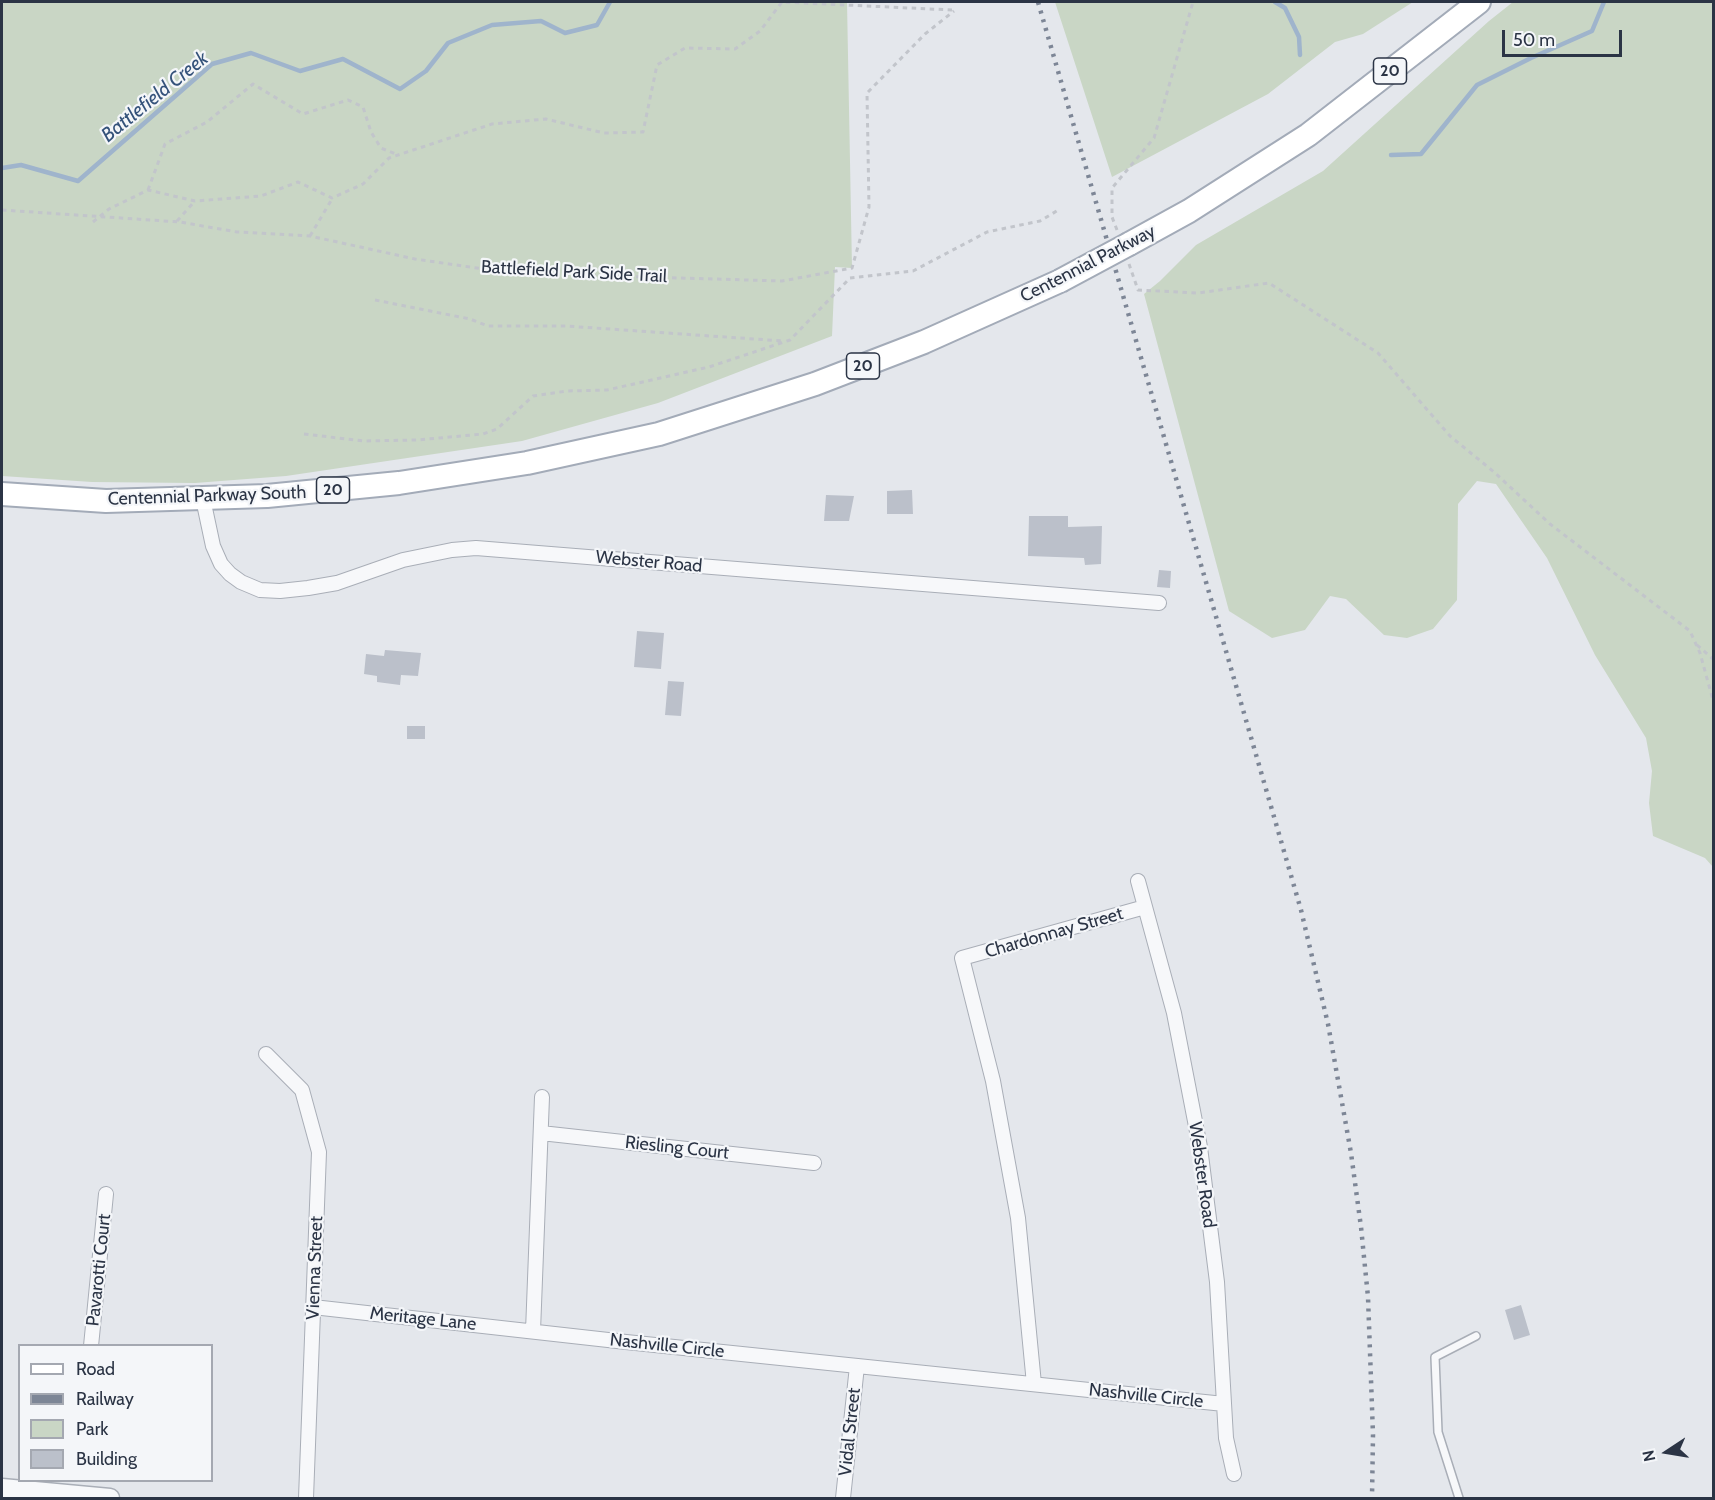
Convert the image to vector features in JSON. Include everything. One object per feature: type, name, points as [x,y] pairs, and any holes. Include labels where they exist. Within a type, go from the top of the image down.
[{"type":"main road","name":"Centennial Parkway","points":[[659,434],[815,384],[924,342],[1060,281],[1189,211],[1308,135],[1475,4]]},
{"type":"main road","name":"Centennial Parkway South","points":[[2,494],[106,501],[203,500],[267,496],[399,483],[527,463],[659,434]]},
{"type":"street","name":"Webster Road","points":[[203,500],[213,546],[221,564],[242,582],[260,590],[280,591],[337,583],[403,560],[452,550],[476,548],[1159,603]]},
{"type":"street","name":"Webster Road","points":[[1138,880],[1174,1013],[1200,1147],[1217,1282],[1226,1438],[1234,1474]]},
{"type":"street","name":"Chardonnay Street","points":[[1034,1384],[1018,1218],[993,1081],[962,958],[1145,907]]},
{"type":"street","name":"Vienna Street","points":[[266,1054],[302,1090],[319,1152],[306,1498]]},
{"type":"street","points":[[533,1331],[542,1097]]},
{"type":"street","name":"Riesling Court","points":[[541,1133],[813,1163]]},
{"type":"street","name":"Pavarotti Court","points":[[91,1344],[106,1194]]},
{"type":"street","name":"Meritage Lane","points":[[313,1307],[533,1331]]},
{"type":"street","name":"Nashville Circle","points":[[533,1331],[1224,1404]]},
{"type":"street","name":"Vidal Street","points":[[843,1498],[857,1366]]},
{"type":"street","points":[[2,1488],[78,1487],[110,1498]]},
{"type":"lane","points":[[1459,1498],[1438,1432],[1435,1357],[1476,1336]]},
{"type":"path","name":"Battlefield Park Side Trail","points":[[2,210],[177,221],[237,232],[310,236],[415,259],[511,273],[782,281],[852,268],[869,207],[867,93],[925,34],[954,10],[782,2],[759,31],[735,49],[685,48],[657,65],[643,132],[604,133],[546,119],[492,124],[398,155]]},
{"type":"path","points":[[1112,217],[1112,188],[1154,138],[1193,2]]},
{"type":"path","points":[[148,190],[165,144],[207,122],[253,84],[303,114],[348,100],[363,107],[371,132],[381,148],[398,155]]},
{"type":"path","points":[[310,236],[332,198],[363,184],[389,158],[398,155]]},
{"type":"path","points":[[93,222],[109,209],[148,190],[195,201],[261,196],[297,182],[332,198]]},
{"type":"path","points":[[177,221],[195,201]]},
{"type":"path","points":[[304,434],[364,441],[417,440],[483,434],[497,429],[533,396],[618,388],[709,367],[790,340],[850,278],[913,271],[987,232],[1040,221],[1060,209]]},
{"type":"path","points":[[1138,290],[1198,293],[1269,283],[1378,353],[1450,436],[1494,472],[1550,524],[1690,631],[1713,704]]},
{"type":"path","points":[[375,300],[470,319],[488,326],[566,326],[784,341]]},
{"type":"path","points":[[1695,644],[1713,660]]},
{"type":"green space","points":[[2,2],[847,2],[852,268],[835,267],[832,336],[658,403],[522,441],[286,476],[195,483],[92,482],[2,476]]},
{"type":"green space","points":[[1055,2],[1413,2],[1363,34],[1335,42],[1268,94],[1112,177]]},
{"type":"green space","points":[[1513,2],[1713,2],[1713,867],[1705,858],[1653,836],[1649,803],[1652,771],[1646,738],[1595,655],[1547,558],[1496,484],[1477,481],[1458,504],[1457,600],[1433,629],[1407,638],[1384,635],[1346,599],[1330,596],[1305,630],[1272,638],[1229,611],[1144,294],[1196,245],[1323,171]]},
{"type":"building","points":[[912,490],[913,514],[887,514],[887,491]]},
{"type":"building","points":[[826,495],[854,496],[849,521],[824,521]]},
{"type":"building","points":[[1029,516],[1068,516],[1068,527],[1102,526],[1101,564],[1085,565],[1084,558],[1028,556]]},
{"type":"building","points":[[1159,570],[1171,571],[1170,588],[1157,587]]},
{"type":"building","points":[[637,631],[664,633],[661,669],[634,667]]},
{"type":"building","points":[[385,650],[421,653],[418,676],[401,675],[400,685],[377,682],[377,676],[364,674],[366,654],[384,656]]},
{"type":"building","points":[[668,681],[684,682],[681,716],[665,715]]},
{"type":"building","points":[[407,726],[425,726],[425,739],[407,739]]},
{"type":"building","points":[[1521,1305],[1530,1335],[1514,1340],[1505,1310]]},
{"type":"waterway","name":"Battlefield Creek","points":[[2,168],[21,165],[78,181],[212,64],[251,53],[300,71],[343,59],[400,89],[426,71],[448,43],[492,25],[541,21],[565,33],[597,25],[610,2]]},
{"type":"waterway","name":"Battlefield Creek","points":[[1275,2],[1285,8],[1299,37],[1300,55]]},
{"type":"waterway","name":"Battlefield Creek","points":[[1391,155],[1421,154],[1477,85],[1592,31],[1604,2]]},
{"type":"railway","points":[[1038,2],[1301,910],[1328,1024],[1351,1153],[1368,1297],[1373,1435],[1372,1498]]}]
